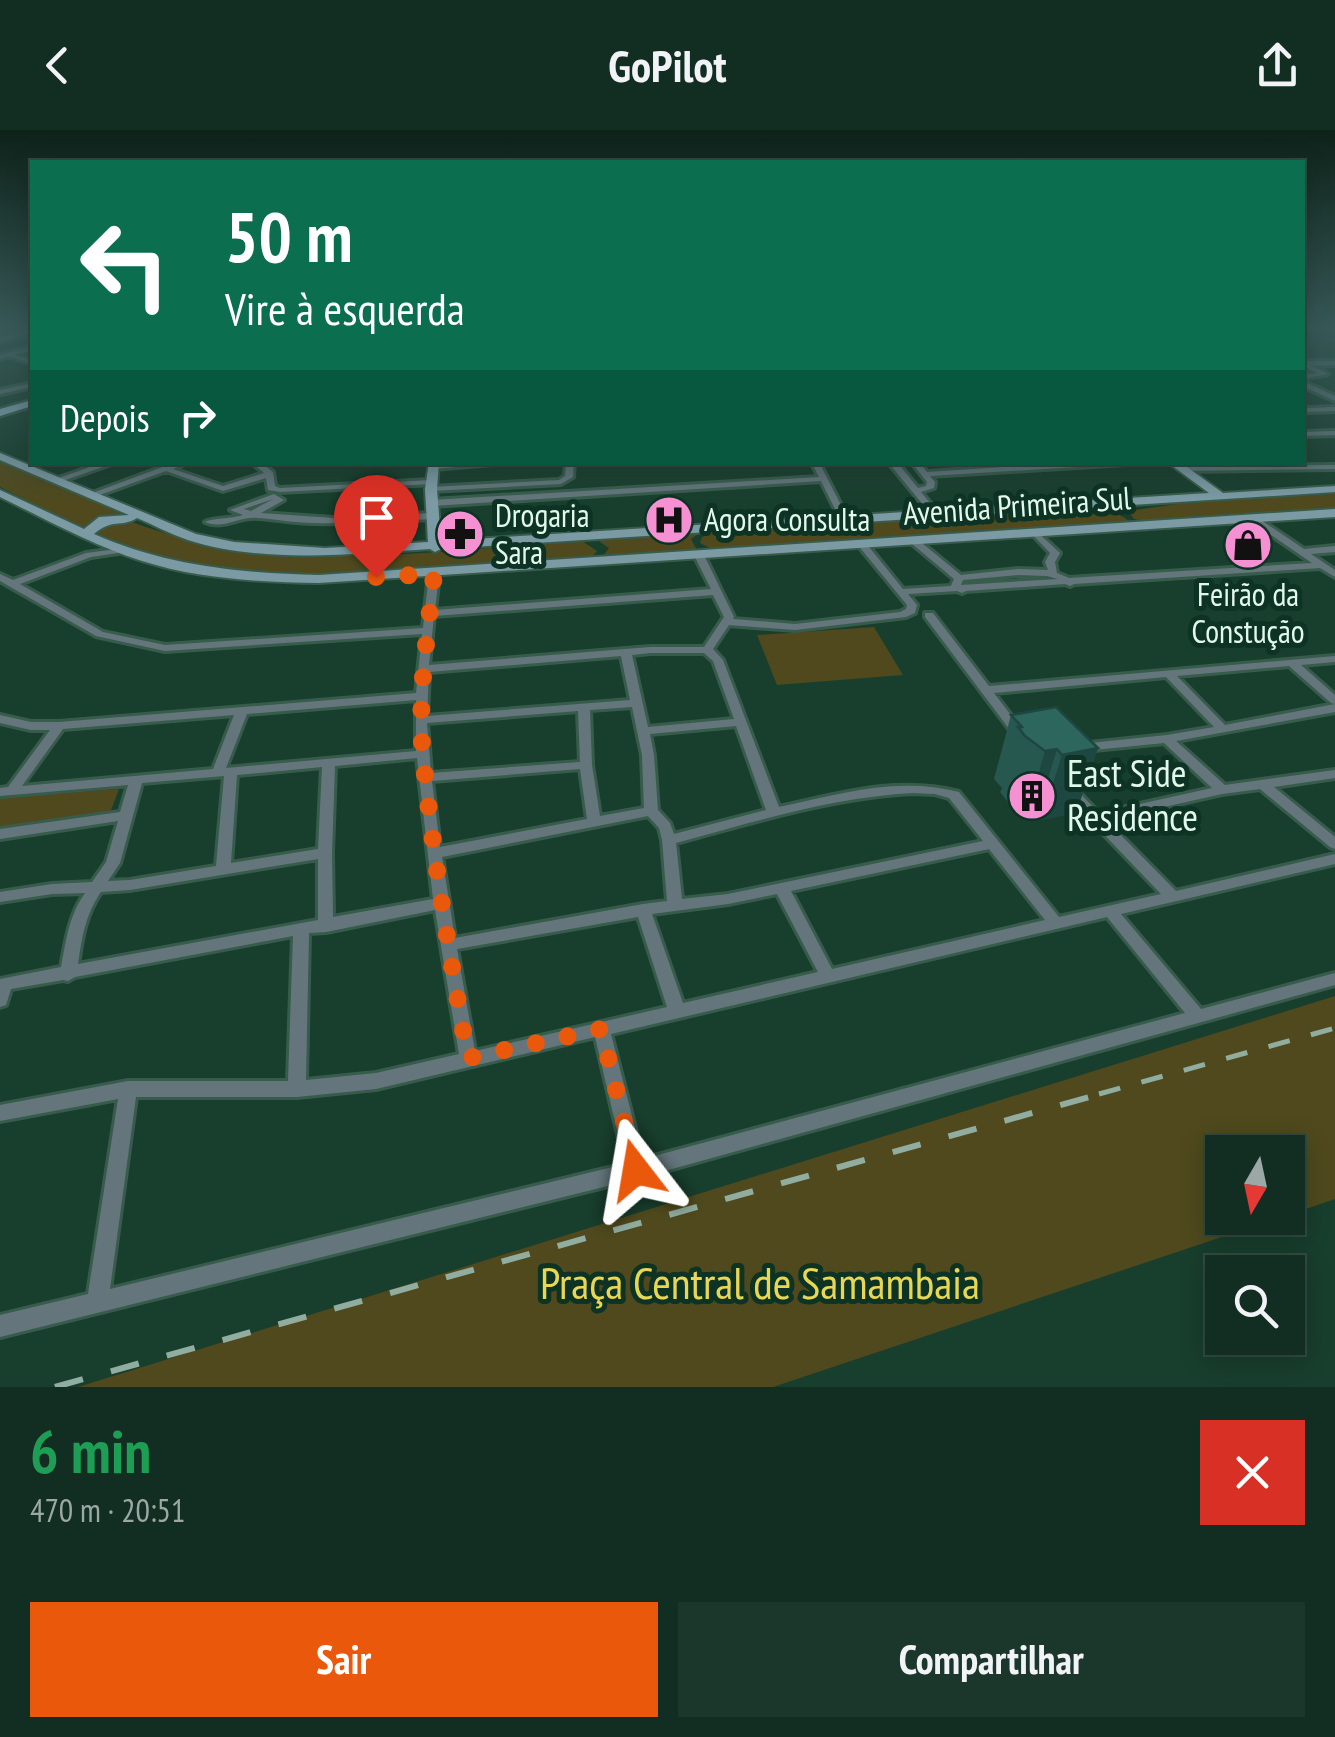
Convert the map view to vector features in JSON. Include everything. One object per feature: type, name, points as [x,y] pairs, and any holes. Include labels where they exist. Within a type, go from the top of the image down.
[{"type":"main road","points":[[0,395],[30,388]]},
{"type":"main road","points":[[0,413],[30,404]]},
{"type":"main road","name":"Avenida Primeira Sul","points":[[0,456],[142,519],[209,542],[272,550],[355,552],[434,548],[1335,489]]},
{"type":"main road","points":[[434,465],[434,548]]},
{"type":"main road","points":[[1177,466],[1222,496]]},
{"type":"main road","name":"Avenida Primeira Sul","points":[[0,493],[122,550],[178,567],[272,578],[434,574],[588,562],[702,561],[720,554],[1335,512]]},
{"type":"main road","points":[[1124,503],[1121,514],[1146,524]]},
{"type":"main road","points":[[85,535],[104,520],[142,519]]},
{"type":"main road","points":[[711,530],[697,543],[702,549],[720,554]]},
{"type":"main road","points":[[578,539],[602,549],[600,556],[588,562]]},
{"type":"street","points":[[1312,386],[1335,398]]},
{"type":"street","points":[[1305,411],[1335,409]]},
{"type":"street","points":[[1305,434],[1335,433]]},
{"type":"street","points":[[57,480],[103,465]]},
{"type":"street","points":[[91,495],[177,465]]},
{"type":"street","points":[[259,465],[270,474],[272,488],[280,490],[432,498],[821,480]]},
{"type":"street","points":[[234,510],[317,522],[432,498],[561,482],[569,477],[570,465]]},
{"type":"street","points":[[816,465],[845,521]]},
{"type":"street","points":[[895,465],[936,515]]},
{"type":"street","points":[[918,465],[931,486],[918,490]]},
{"type":"street","points":[[927,474],[1076,465]]},
{"type":"street","points":[[1177,466],[1335,467]]},
{"type":"street","points":[[166,469],[223,489],[270,474]]},
{"type":"street","points":[[268,496],[280,497],[225,524],[209,522],[234,510],[268,496]]},
{"type":"street","points":[[1252,518],[1335,574]]},
{"type":"street","points":[[1035,532],[1054,553],[1050,562],[1052,572]]},
{"type":"street","points":[[914,541],[961,584],[1070,583],[1322,565]]},
{"type":"street","points":[[89,555],[103,542]]},
{"type":"street","points":[[728,622],[795,627],[911,611],[912,605],[862,544]]},
{"type":"street","points":[[1301,552],[1335,549]]},
{"type":"street","points":[[16,583],[89,555],[122,550]]},
{"type":"street","points":[[702,561],[728,622]]},
{"type":"street","points":[[900,592],[1052,572],[1070,583]]},
{"type":"street","points":[[434,574],[427,631],[422,754],[441,903],[468,1058]]},
{"type":"street","points":[[0,577],[100,634],[165,648],[427,631]]},
{"type":"street","points":[[430,613],[715,592]]},
{"type":"street","points":[[929,614],[1027,742]]},
{"type":"street","points":[[708,650],[728,622]]},
{"type":"street","points":[[426,669],[626,652],[708,650],[718,660],[774,812]]},
{"type":"street","points":[[626,652],[644,732],[650,811],[665,826],[669,840],[675,905]]},
{"type":"street","points":[[984,690],[1335,659]]},
{"type":"street","points":[[1292,663],[1335,705]]},
{"type":"street","points":[[1168,673],[1223,729]]},
{"type":"street","points":[[0,719],[31,726],[59,726],[423,696]]},
{"type":"street","points":[[423,720],[635,704]]},
{"type":"street","points":[[1068,749],[1166,739],[1335,705]]},
{"type":"street","points":[[584,708],[586,765],[594,820]]},
{"type":"street","points":[[223,870],[225,770],[242,711]]},
{"type":"street","points":[[644,732],[739,722]]},
{"type":"street","points":[[6,792],[59,726]]},
{"type":"street","points":[[1166,739],[1222,790]]},
{"type":"street","points":[[6,792],[422,754]]},
{"type":"street","points":[[326,926],[329,762]]},
{"type":"street","points":[[426,776],[586,765]]},
{"type":"street","points":[[1094,818],[1222,790],[1335,774]]},
{"type":"street","points":[[1059,778],[1172,897]]},
{"type":"street","points":[[68,975],[77,924],[113,863],[136,780]]},
{"type":"street","points":[[1262,784],[1335,844]]},
{"type":"street","points":[[669,840],[774,812],[910,788],[940,789],[954,795],[1055,923]]},
{"type":"street","points":[[437,852],[650,811]]},
{"type":"street","points":[[0,834],[125,816]]},
{"type":"street","points":[[448,945],[781,887],[992,844]]},
{"type":"street","points":[[0,898],[64,888],[95,888],[325,853]]},
{"type":"street","points":[[0,1112],[128,1089],[296,1089],[376,1081],[1335,859]]},
{"type":"street","points":[[781,887],[828,976]]},
{"type":"street","points":[[1,990],[441,903]]},
{"type":"street","points":[[643,909],[677,1011]]},
{"type":"street","points":[[1110,911],[1196,1014]]},
{"type":"street","points":[[296,1089],[301,932]]},
{"type":"street","points":[[0,1326],[636,1170],[1335,979]]},
{"type":"street","points":[[601,1029],[636,1170]]},
{"type":"street","points":[[97,1303],[128,1089]]},
{"type":"green space","points":[[0,460],[125,515],[99,520],[83,529],[0,487]]},
{"type":"green space","points":[[1335,494],[1335,510],[1146,521],[1134,519],[1128,511],[1191,502]]},
{"type":"green space","points":[[1117,506],[1115,512],[1136,525],[914,541],[712,549],[700,543],[702,537],[716,532]]},
{"type":"green space","points":[[129,521],[184,538],[296,554],[410,554],[582,541],[597,551],[592,557],[403,572],[276,574],[214,567],[153,554],[94,532],[95,528]]},
{"type":"green space","points":[[701,532],[691,539],[698,552],[600,560],[609,548],[597,540]]},
{"type":"green space","points":[[874,627],[903,675],[777,685],[757,635]]},
{"type":"green space","points":[[119,789],[110,813],[0,829],[0,798]]},
{"type":"green space","name":"Praça Central de Samambaia","points":[[1335,996],[1335,1199],[1305,1209],[1305,1135],[1205,1135],[1205,1235],[1228,1235],[773,1387],[78,1387]]},
{"type":"building","points":[[1056,707],[1098,748],[1062,755],[1057,749],[1045,751],[1025,736],[1011,715]]},
{"type":"railway","points":[[1099,1094],[1335,1028]]},
{"type":"railway","points":[[55,1387],[1107,1092]]},
{"type":"place","name":"Agora Consulta","points":[[669,520]]},
{"type":"place","name":"Drogaria Sara","points":[[460,534]]},
{"type":"place","name":"Feirão da Constução","points":[[1248,545]]},
{"type":"place","name":"East Side Residence","points":[[1032,796]]},
{"type":"route","points":[[376,577],[434,574],[427,631],[422,754],[441,903],[468,1058],[601,1029],[636,1170]]}]
